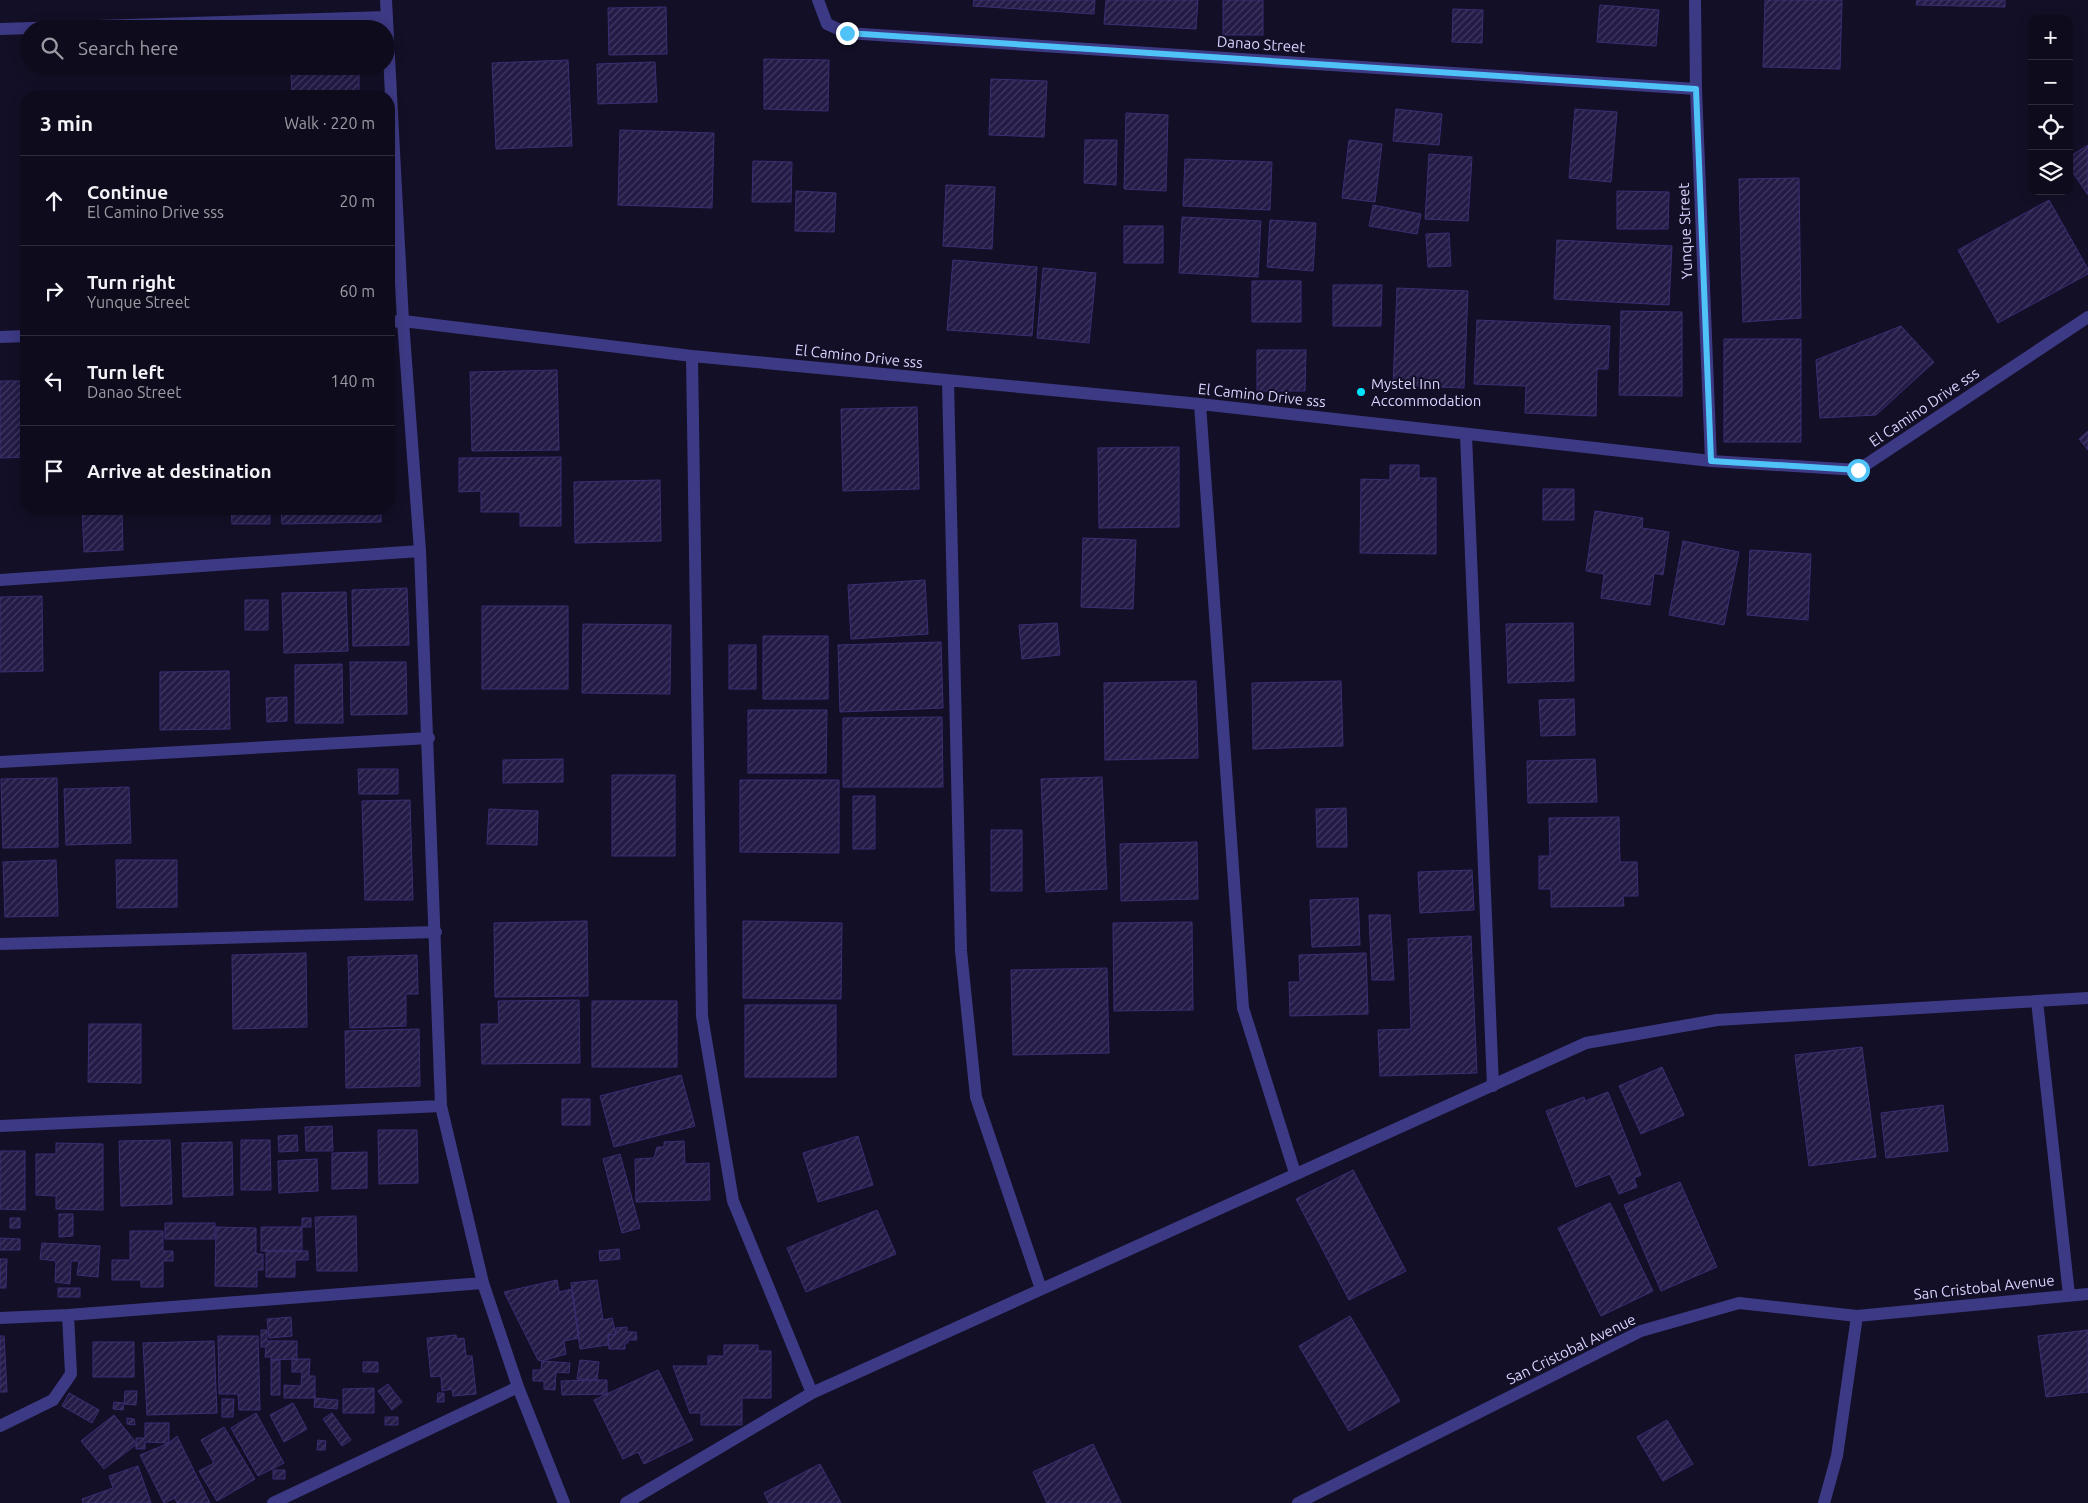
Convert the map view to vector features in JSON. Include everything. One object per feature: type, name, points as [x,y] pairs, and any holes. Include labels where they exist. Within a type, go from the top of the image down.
[{"type":"street","points":[[386,0],[387,20]]},
{"type":"street","name":"Danao Street","points":[[818,0],[826,24],[847,33],[1696,89]]},
{"type":"street","name":"Yunque Street","points":[[1696,0],[1696,89],[1711,461]]},
{"type":"street","points":[[290,20],[387,17]]},
{"type":"street","points":[[0,29],[20,28]]},
{"type":"street","points":[[390,75],[391,90]]},
{"type":"street","points":[[395,169],[403,321],[420,551],[429,738],[441,1106],[483,1283],[518,1387],[564,1503]]},
{"type":"street","name":"El Camino Drive sss","points":[[395,322],[692,356],[1200,404],[1711,461],[1858,470],[2088,317]]},
{"type":"street","points":[[0,337],[20,336]]},
{"type":"street","points":[[692,356],[702,1016],[733,1201],[812,1393]]},
{"type":"street","points":[[948,381],[961,951],[976,1097],[1041,1289]]},
{"type":"street","points":[[1200,404],[1243,1008],[1295,1173]]},
{"type":"street","points":[[1466,435],[1493,1086]]},
{"type":"street","points":[[0,580],[420,551]]},
{"type":"street","points":[[0,762],[429,738]]},
{"type":"street","points":[[0,944],[436,932]]},
{"type":"street","points":[[626,1503],[812,1393],[1586,1043],[1717,1020],[2088,998]]},
{"type":"street","points":[[2037,1001],[2070,1295]]},
{"type":"street","points":[[0,1126],[441,1106]]},
{"type":"street","points":[[0,1318],[483,1283]]},
{"type":"street","name":"San Cristobal Avenue","points":[[1298,1503],[1641,1331],[1739,1303],[1857,1316],[2088,1294]]},
{"type":"street","points":[[0,1426],[53,1400],[71,1374],[68,1314]]},
{"type":"street","points":[[1824,1503],[1837,1456],[1857,1316]]},
{"type":"street","points":[[273,1503],[518,1387]]},
{"type":"building","points":[[974,0],[1095,0],[1094,14],[973,6]]},
{"type":"building","points":[[1106,0],[1198,0],[1196,29],[1104,24]]},
{"type":"building","points":[[1223,0],[1263,0],[1263,35],[1223,35]]},
{"type":"building","points":[[1765,0],[1842,0],[1840,69],[1763,67]]},
{"type":"building","points":[[1917,0],[2005,0],[2005,7],[1916,5]]},
{"type":"building","points":[[1600,5],[1659,10],[1656,46],[1597,42]]},
{"type":"building","points":[[666,7],[667,54],[609,55],[608,8]]},
{"type":"building","points":[[1453,9],[1483,10],[1482,43],[1452,42]]},
{"type":"building","points":[[764,59],[829,60],[828,111],[764,109]]},
{"type":"building","points":[[568,60],[572,146],[496,149],[492,63]]},
{"type":"building","points":[[655,62],[657,102],[598,104],[597,64]]},
{"type":"building","points":[[291,75],[359,75],[359,90],[292,90]]},
{"type":"building","points":[[991,79],[1047,81],[1044,137],[989,135]]},
{"type":"building","points":[[1396,109],[1442,114],[1439,145],[1393,141]]},
{"type":"building","points":[[1575,109],[1617,112],[1611,182],[1569,178]]},
{"type":"building","points":[[1126,113],[1168,115],[1166,191],[1124,189]]},
{"type":"building","points":[[620,130],[714,133],[712,208],[618,205]]},
{"type":"building","points":[[1085,140],[1117,140],[1116,185],[1084,183]]},
{"type":"building","points":[[1349,140],[1382,144],[1375,202],[1342,198]]},
{"type":"building","points":[[2088,145],[2088,195],[2073,173],[2073,154]]},
{"type":"building","points":[[1429,154],[1472,157],[1468,221],[1425,219]]},
{"type":"building","points":[[1185,159],[1272,162],[1270,210],[1183,206]]},
{"type":"building","points":[[753,161],[792,162],[791,202],[752,202]]},
{"type":"building","points":[[1799,178],[1801,318],[1743,322],[1739,179]]},
{"type":"building","points":[[946,185],[995,187],[992,249],[943,246]]},
{"type":"building","points":[[796,191],[836,193],[834,232],[795,231]]},
{"type":"building","points":[[1617,191],[1669,192],[1668,229],[1617,229]]},
{"type":"building","points":[[2049,200],[2088,269],[2088,274],[1998,323],[1958,250]]},
{"type":"building","points":[[1373,205],[1421,214],[1417,234],[1369,226]]},
{"type":"building","points":[[1182,217],[1261,221],[1258,277],[1179,273]]},
{"type":"building","points":[[1270,220],[1316,223],[1313,271],[1267,267]]},
{"type":"building","points":[[1124,226],[1163,226],[1163,263],[1124,263]]},
{"type":"building","points":[[1449,233],[1451,266],[1428,267],[1426,234]]},
{"type":"building","points":[[1557,240],[1672,246],[1669,305],[1554,299]]},
{"type":"building","points":[[953,260],[1037,267],[1032,336],[947,330]]},
{"type":"building","points":[[1043,268],[1096,273],[1089,343],[1037,338]]},
{"type":"building","points":[[1252,281],[1301,281],[1301,322],[1252,322]]},
{"type":"building","points":[[1333,285],[1382,285],[1381,326],[1333,326]]},
{"type":"building","points":[[1397,288],[1468,291],[1464,388],[1393,385]]},
{"type":"building","points":[[1621,311],[1682,312],[1682,396],[1619,395]]},
{"type":"building","points":[[1477,320],[1610,326],[1608,369],[1597,369],[1596,416],[1525,413],[1526,386],[1474,384]]},
{"type":"building","points":[[1901,326],[1934,362],[1876,415],[1820,418],[1816,360]]},
{"type":"building","points":[[1724,339],[1801,339],[1801,442],[1724,442]]},
{"type":"building","points":[[1257,350],[1306,350],[1305,391],[1257,391]]},
{"type":"building","points":[[557,370],[559,450],[472,451],[470,372]]},
{"type":"building","points":[[0,381],[20,381],[20,457],[0,458]]},
{"type":"building","points":[[917,407],[919,489],[843,491],[841,409]]},
{"type":"building","points":[[2088,431],[2088,450],[2079,439]]},
{"type":"building","points":[[1179,447],[1179,527],[1099,528],[1098,448]]},
{"type":"building","points":[[561,457],[561,526],[520,526],[520,512],[481,512],[481,491],[459,492],[459,458]]},
{"type":"building","points":[[1390,465],[1419,465],[1419,478],[1436,478],[1436,554],[1360,553],[1361,479],[1390,480]]},
{"type":"building","points":[[660,480],[661,541],[575,543],[574,482]]},
{"type":"building","points":[[1543,489],[1574,489],[1574,520],[1543,520]]},
{"type":"building","points":[[1595,511],[1643,518],[1642,528],[1669,532],[1663,575],[1654,573],[1650,605],[1601,598],[1604,574],[1586,571]]},
{"type":"building","points":[[82,515],[122,515],[123,550],[84,552]]},
{"type":"building","points":[[231,515],[270,515],[270,524],[232,524]]},
{"type":"building","points":[[281,515],[381,515],[381,522],[282,524]]},
{"type":"building","points":[[1083,538],[1136,540],[1133,609],[1081,607]]},
{"type":"building","points":[[1683,541],[1739,552],[1724,625],[1669,615]]},
{"type":"building","points":[[1750,550],[1811,554],[1808,620],[1747,615]]},
{"type":"building","points":[[925,580],[928,634],[851,639],[848,585]]},
{"type":"building","points":[[407,588],[409,645],[353,646],[352,590]]},
{"type":"building","points":[[346,592],[348,651],[284,653],[282,593]]},
{"type":"building","points":[[42,596],[43,671],[0,672],[0,597]]},
{"type":"building","points":[[245,600],[268,600],[268,630],[245,630]]},
{"type":"building","points":[[482,606],[568,606],[568,689],[482,689]]},
{"type":"building","points":[[1057,623],[1060,655],[1022,659],[1019,625]]},
{"type":"building","points":[[1573,623],[1574,681],[1508,683],[1506,624]]},
{"type":"building","points":[[583,624],[671,625],[670,694],[582,693]]},
{"type":"building","points":[[763,636],[828,636],[828,699],[763,699]]},
{"type":"building","points":[[941,642],[943,708],[840,712],[838,645]]},
{"type":"building","points":[[729,645],[756,645],[756,689],[729,689]]},
{"type":"building","points":[[350,662],[406,662],[407,714],[351,715]]},
{"type":"building","points":[[342,664],[343,723],[295,723],[295,665]]},
{"type":"building","points":[[229,671],[230,729],[160,730],[160,672]]},
{"type":"building","points":[[1196,681],[1198,758],[1105,760],[1104,683]]},
{"type":"building","points":[[1341,681],[1343,746],[1253,749],[1252,683]]},
{"type":"building","points":[[287,697],[287,721],[267,722],[266,698]]},
{"type":"building","points":[[1574,699],[1575,735],[1541,736],[1539,700]]},
{"type":"building","points":[[748,710],[827,710],[826,773],[748,773]]},
{"type":"building","points":[[942,717],[943,787],[843,787],[843,718]]},
{"type":"building","points":[[563,759],[563,782],[503,783],[503,760]]},
{"type":"building","points":[[1595,759],[1597,802],[1528,803],[1527,761]]},
{"type":"building","points":[[358,769],[398,769],[398,794],[359,794]]},
{"type":"building","points":[[612,775],[675,775],[675,856],[612,856]]},
{"type":"building","points":[[1102,777],[1107,889],[1046,892],[1041,779]]},
{"type":"building","points":[[57,778],[58,847],[3,848],[1,779]]},
{"type":"building","points":[[740,780],[839,780],[839,853],[740,852]]},
{"type":"building","points":[[129,787],[131,843],[66,845],[64,789]]},
{"type":"building","points":[[853,796],[875,796],[875,849],[853,849]]},
{"type":"building","points":[[410,800],[413,900],[365,900],[362,801]]},
{"type":"building","points":[[1346,808],[1347,847],[1317,847],[1316,809]]},
{"type":"building","points":[[489,809],[538,811],[537,845],[487,844]]},
{"type":"building","points":[[1619,817],[1620,862],[1637,862],[1638,896],[1623,896],[1624,906],[1551,907],[1551,889],[1539,889],[1539,856],[1550,856],[1549,818]]},
{"type":"building","points":[[991,830],[1022,830],[1022,891],[991,891]]},
{"type":"building","points":[[1197,842],[1198,899],[1121,901],[1120,844]]},
{"type":"building","points":[[56,860],[58,916],[5,917],[3,862]]},
{"type":"building","points":[[116,860],[177,860],[177,907],[117,908]]},
{"type":"building","points":[[1472,870],[1474,910],[1420,913],[1418,872]]},
{"type":"building","points":[[1358,898],[1360,945],[1312,947],[1310,900]]},
{"type":"building","points":[[1369,915],[1390,915],[1394,980],[1372,980]]},
{"type":"building","points":[[587,921],[588,996],[495,997],[494,923]]},
{"type":"building","points":[[743,921],[842,923],[841,999],[743,998]]},
{"type":"building","points":[[1192,922],[1193,1010],[1114,1011],[1113,923]]},
{"type":"building","points":[[1471,936],[1477,1073],[1380,1076],[1378,1030],[1411,1029],[1408,939]]},
{"type":"building","points":[[306,953],[307,1027],[233,1029],[232,955]]},
{"type":"building","points":[[1366,953],[1368,1014],[1290,1016],[1289,982],[1300,982],[1299,955]]},
{"type":"building","points":[[417,955],[418,994],[406,994],[406,1026],[350,1028],[348,957]]},
{"type":"building","points":[[1107,968],[1109,1053],[1013,1055],[1011,970]]},
{"type":"building","points":[[579,1000],[580,1063],[482,1064],[481,1024],[499,1024],[498,1001]]},
{"type":"building","points":[[592,1001],[677,1001],[677,1067],[592,1067]]},
{"type":"building","points":[[745,1005],[836,1005],[836,1077],[745,1077]]},
{"type":"building","points":[[89,1024],[141,1024],[141,1083],[88,1082]]},
{"type":"building","points":[[419,1029],[420,1086],[346,1088],[345,1031]]},
{"type":"building","points":[[1862,1047],[1876,1157],[1809,1166],[1795,1055]]},
{"type":"building","points":[[1662,1067],[1684,1115],[1641,1134],[1619,1086]]},
{"type":"building","points":[[681,1075],[695,1126],[614,1147],[600,1096]]},
{"type":"building","points":[[1608,1092],[1641,1175],[1634,1178],[1637,1187],[1619,1194],[1610,1174],[1576,1187],[1546,1111],[1584,1097],[1585,1101]]},
{"type":"building","points":[[562,1099],[590,1099],[590,1125],[562,1125]]},
{"type":"building","points":[[1943,1105],[1948,1151],[1886,1158],[1881,1113]]},
{"type":"building","points":[[332,1126],[333,1151],[306,1151],[305,1127]]},
{"type":"building","points":[[378,1130],[417,1130],[418,1183],[379,1184]]},
{"type":"building","points":[[297,1135],[298,1151],[279,1152],[278,1136]]},
{"type":"building","points":[[858,1136],[873,1185],[818,1202],[803,1153]]},
{"type":"building","points":[[170,1140],[172,1204],[121,1206],[119,1141]]},
{"type":"building","points":[[241,1140],[270,1140],[271,1190],[241,1190]]},
{"type":"building","points":[[684,1141],[685,1164],[709,1163],[710,1200],[636,1202],[635,1159],[654,1158],[657,1147],[664,1147],[664,1142]]},
{"type":"building","points":[[232,1142],[233,1195],[183,1197],[182,1143]]},
{"type":"building","points":[[56,1143],[103,1144],[103,1210],[56,1209],[56,1196],[36,1195],[36,1154],[56,1154]]},
{"type":"building","points":[[0,1151],[25,1151],[25,1210],[0,1209]]},
{"type":"building","points":[[367,1152],[367,1188],[332,1189],[332,1153]]},
{"type":"building","points":[[620,1154],[640,1228],[622,1233],[603,1159]]},
{"type":"building","points":[[317,1159],[318,1191],[279,1193],[278,1161]]},
{"type":"building","points":[[1353,1170],[1406,1271],[1349,1300],[1296,1199]]},
{"type":"building","points":[[1680,1182],[1717,1267],[1661,1291],[1624,1205]]},
{"type":"building","points":[[1610,1203],[1653,1291],[1601,1316],[1558,1228]]},
{"type":"building","points":[[877,1210],[896,1254],[806,1292],[787,1248]]},
{"type":"building","points":[[59,1214],[73,1214],[73,1236],[59,1237]]},
{"type":"building","points":[[356,1216],[357,1271],[317,1271],[315,1217]]},
{"type":"building","points":[[10,1218],[20,1218],[20,1228],[10,1228]]},
{"type":"building","points":[[302,1218],[311,1218],[311,1227],[302,1227]]},
{"type":"building","points":[[165,1223],[215,1223],[215,1239],[165,1239]]},
{"type":"building","points":[[216,1227],[256,1228],[256,1254],[263,1254],[263,1270],[257,1270],[257,1287],[215,1286]]},
{"type":"building","points":[[261,1227],[302,1227],[302,1251],[261,1251]]},
{"type":"building","points":[[130,1231],[163,1231],[163,1251],[173,1251],[173,1261],[163,1261],[163,1287],[141,1287],[141,1280],[112,1280],[112,1260],[130,1260]]},
{"type":"building","points":[[0,1238],[20,1239],[20,1250],[0,1250]]},
{"type":"building","points":[[42,1243],[100,1246],[98,1277],[77,1275],[79,1261],[71,1261],[70,1284],[55,1282],[56,1261],[40,1259]]},
{"type":"building","points":[[619,1249],[620,1259],[600,1261],[599,1251]]},
{"type":"building","points":[[266,1251],[308,1251],[308,1260],[295,1260],[295,1277],[266,1277]]},
{"type":"building","points":[[0,1259],[7,1259],[6,1288],[0,1288]]},
{"type":"building","points":[[557,1280],[559,1292],[572,1289],[579,1338],[564,1341],[566,1354],[542,1361],[538,1360],[504,1292]]},
{"type":"building","points":[[597,1280],[603,1320],[612,1318],[616,1334],[608,1335],[608,1345],[580,1349],[571,1283]]},
{"type":"building","points":[[58,1288],[80,1288],[80,1297],[58,1297]]},
{"type":"building","points":[[1350,1316],[1400,1401],[1349,1431],[1299,1346]]},
{"type":"building","points":[[291,1317],[292,1336],[269,1338],[267,1319]]},
{"type":"building","points":[[627,1327],[627,1332],[636,1332],[637,1340],[628,1340],[628,1343],[625,1343],[625,1349],[609,1349],[608,1335],[616,1334],[616,1328]]},
{"type":"building","points":[[261,1330],[267,1330],[267,1341],[297,1341],[297,1359],[271,1360],[271,1357],[265,1357],[266,1347],[261,1347]]},
{"type":"building","points":[[2088,1330],[2088,1392],[2046,1397],[2038,1336]]},
{"type":"building","points":[[456,1335],[457,1339],[464,1338],[466,1356],[472,1356],[476,1394],[453,1396],[452,1389],[442,1391],[441,1376],[431,1377],[427,1338]]},
{"type":"building","points":[[0,1336],[4,1336],[7,1392],[0,1392]]},
{"type":"building","points":[[218,1336],[258,1336],[260,1410],[239,1410],[238,1394],[219,1394]]},
{"type":"building","points":[[214,1341],[217,1413],[147,1415],[143,1343]]},
{"type":"building","points":[[93,1342],[134,1342],[134,1377],[93,1377]]},
{"type":"building","points":[[724,1345],[758,1345],[758,1351],[771,1351],[771,1398],[742,1398],[742,1425],[701,1425],[701,1413],[690,1413],[673,1366],[708,1366],[708,1356],[724,1356]]},
{"type":"building","points":[[292,1359],[310,1359],[309,1376],[315,1376],[315,1398],[284,1398],[284,1385],[301,1386],[302,1372],[292,1372]]},
{"type":"building","points":[[271,1360],[280,1360],[280,1395],[271,1395]]},
{"type":"building","points":[[580,1360],[599,1362],[597,1380],[577,1379]]},
{"type":"building","points":[[542,1361],[570,1363],[569,1373],[556,1372],[555,1390],[544,1389],[544,1381],[533,1381],[533,1370],[541,1370]]},
{"type":"building","points":[[363,1362],[378,1362],[378,1372],[363,1372]]},
{"type":"building","points":[[658,1370],[693,1440],[644,1464],[638,1452],[623,1459],[594,1400]]},
{"type":"building","points":[[607,1380],[607,1394],[562,1395],[561,1381]]},
{"type":"building","points":[[388,1384],[402,1402],[392,1410],[378,1391]]},
{"type":"building","points":[[374,1388],[374,1413],[343,1413],[343,1389]]},
{"type":"building","points":[[125,1391],[137,1391],[136,1405],[124,1404]]},
{"type":"building","points":[[69,1393],[99,1410],[92,1423],[62,1406]]},
{"type":"building","points":[[438,1393],[444,1393],[444,1402],[437,1402]]},
{"type":"building","points":[[315,1398],[338,1400],[337,1409],[314,1407]]},
{"type":"building","points":[[222,1399],[234,1399],[233,1417],[222,1417]]},
{"type":"building","points":[[114,1402],[124,1403],[123,1410],[113,1409]]},
{"type":"building","points":[[293,1403],[307,1429],[284,1442],[270,1415]]},
{"type":"building","points":[[256,1413],[284,1463],[258,1476],[231,1428]]},
{"type":"building","points":[[332,1413],[351,1440],[342,1446],[323,1419]]},
{"type":"building","points":[[114,1415],[137,1444],[104,1469],[81,1441]]},
{"type":"building","points":[[385,1417],[398,1417],[398,1425],[385,1425]]},
{"type":"building","points":[[127,1418],[134,1419],[135,1425],[127,1424]]},
{"type":"building","points":[[1667,1420],[1693,1464],[1663,1481],[1637,1437]]},
{"type":"building","points":[[145,1423],[169,1423],[169,1443],[145,1442],[145,1449],[136,1449],[136,1438],[145,1438]]},
{"type":"building","points":[[224,1427],[255,1479],[217,1501],[199,1471],[214,1463],[201,1440]]},
{"type":"building","points":[[177,1436],[210,1503],[177,1503],[175,1498],[164,1503],[140,1455],[169,1443]]},
{"type":"building","points":[[318,1440],[326,1441],[325,1450],[317,1450]]},
{"type":"building","points":[[1093,1444],[1121,1503],[1047,1503],[1033,1472]]},
{"type":"building","points":[[820,1464],[841,1503],[769,1503],[764,1493]]},
{"type":"building","points":[[138,1466],[151,1503],[83,1503],[82,1499],[113,1488],[109,1476]]},
{"type":"building","points":[[273,1470],[285,1470],[285,1479],[273,1479]]},
{"type":"place","name":"Mystel Inn Accommodation","points":[[1361,392]]},
{"type":"route","points":[[847,33],[1696,89],[1711,461],[1858,470]]}]
